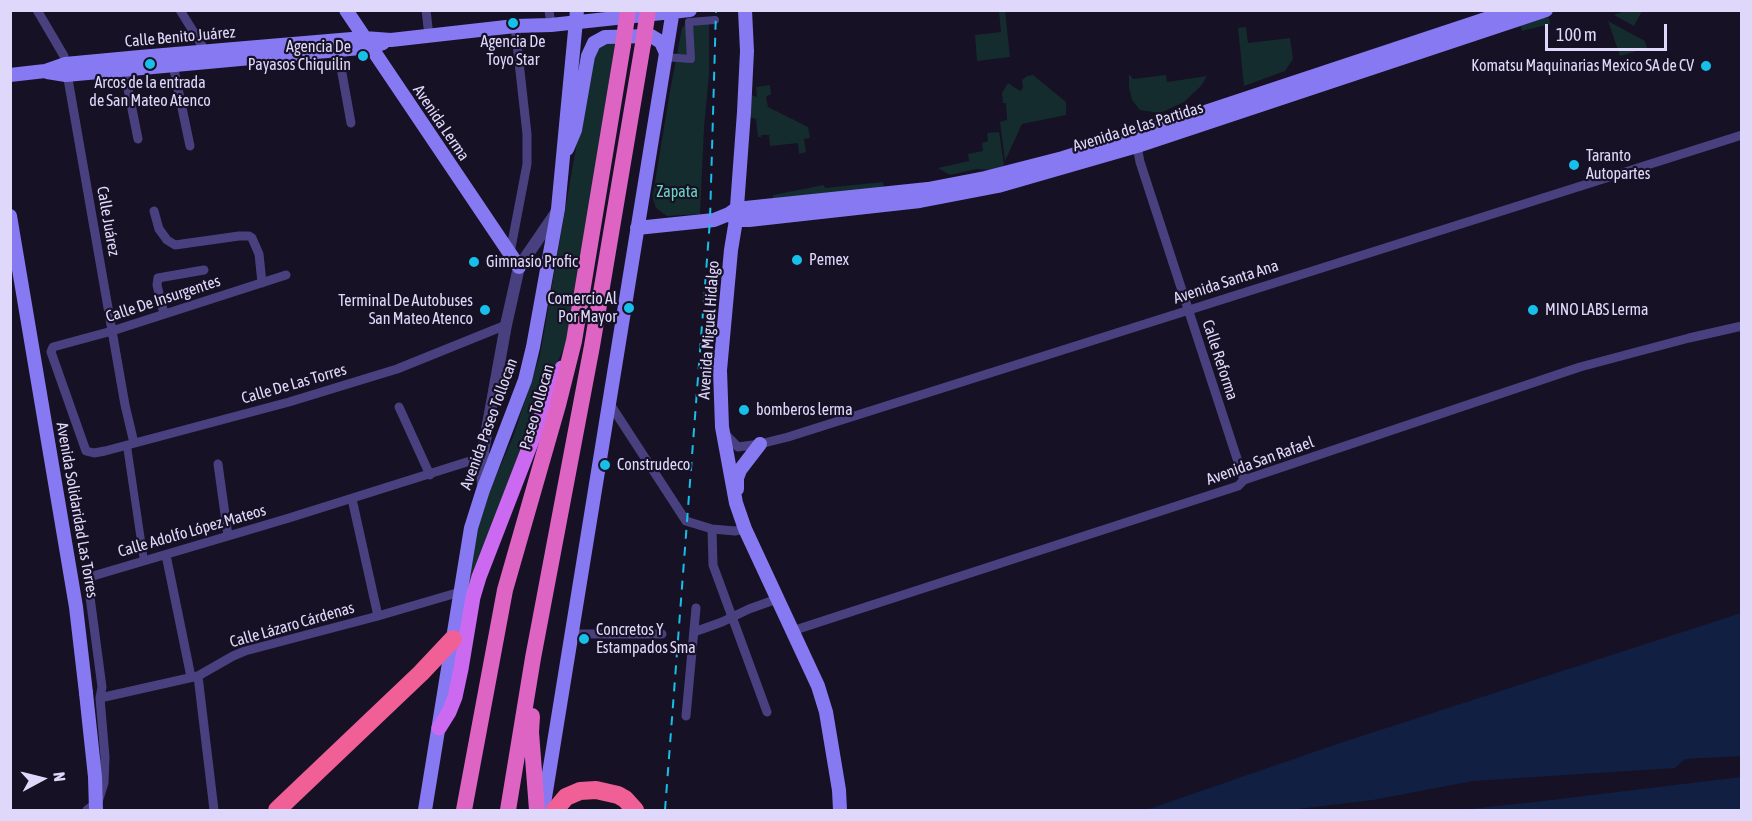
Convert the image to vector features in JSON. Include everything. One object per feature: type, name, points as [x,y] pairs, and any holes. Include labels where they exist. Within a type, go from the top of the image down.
[{"type":"highway","name":"Paseo Tollocan","points":[[464,810],[505,590],[574,341],[628,10]]},
{"type":"highway","points":[[508,810],[533,658],[592,346],[648,10]]},
{"type":"highway","points":[[278,810],[421,673],[453,639]]},
{"type":"highway","points":[[533,658],[531,732],[537,810]]},
{"type":"highway","points":[[555,810],[566,797],[588,790],[611,792],[625,799],[634,808]]},
{"type":"main road","name":"Avenida Lerma","points":[[346,10],[519,267]]},
{"type":"main road","name":"Calle Benito Juárez","points":[[66,70],[206,52],[367,43],[515,26],[550,18],[690,10]]},
{"type":"main road","name":"Avenida Miguel Hidalgo","points":[[745,10],[747,60],[744,112],[720,370],[722,427],[736,503],[745,529],[818,686],[826,712],[840,810]]},
{"type":"main road","name":"Avenida de las Partidas","points":[[637,228],[928,189],[1019,170],[1133,136],[1513,10]]},
{"type":"main road","name":"Avenida de las Partidas","points":[[734,215],[887,205],[951,196],[1008,183],[1137,146],[1546,10]]},
{"type":"main road","points":[[543,810],[673,11]]},
{"type":"main road","name":"Avenida Paseo Tollocan","points":[[425,810],[471,528],[525,380],[533,347],[558,209],[576,16]]},
{"type":"main road","points":[[562,156],[575,130],[588,56],[594,43],[605,37],[651,36],[661,42],[665,55]]},
{"type":"main road","name":"Calle Benito Juárez","points":[[10,75],[45,71],[124,69],[141,62],[173,65],[338,51],[367,43]]},
{"type":"main road","name":"Avenida Solidaridad Las Torres","points":[[10,216],[74,596],[95,777],[96,810]]},
{"type":"main road","points":[[439,728],[455,697],[476,585],[546,404],[574,341]]},
{"type":"main road","points":[[736,503],[737,478],[740,470],[760,444]]},
{"type":"street","name":"Calle Juárez","points":[[37,10],[62,51],[131,444]]},
{"type":"street","points":[[180,10],[206,52]]},
{"type":"street","points":[[426,10],[429,36]]},
{"type":"street","points":[[665,55],[691,59],[689,22],[715,21]]},
{"type":"street","points":[[510,253],[527,152],[515,26]]},
{"type":"street","points":[[338,51],[351,123]]},
{"type":"street","points":[[173,65],[190,146]]},
{"type":"street","points":[[124,69],[138,139]]},
{"type":"street","name":"Avenida Santa Ana","points":[[724,433],[738,447],[760,444],[805,432],[1742,135]]},
{"type":"street","name":"Calle Reforma","points":[[1137,146],[1140,162],[1244,480]]},
{"type":"street","points":[[483,490],[482,457],[519,267],[558,209]]},
{"type":"street","points":[[154,211],[159,229],[167,240],[175,244],[244,236],[252,238],[259,254],[262,283]]},
{"type":"street","points":[[164,314],[157,285],[158,278],[204,270]]},
{"type":"street","name":"Calle De Insurgentes","points":[[86,451],[51,352],[56,345],[112,331],[286,275]]},
{"type":"street","name":"Calle De Las Torres","points":[[86,451],[94,453],[289,402],[397,369],[506,325]]},
{"type":"street","name":"Avenida San Rafael","points":[[792,631],[1238,486],[1244,480],[1580,367],[1742,326]]},
{"type":"street","points":[[610,404],[686,522],[712,529],[735,531],[745,529]]},
{"type":"street","points":[[399,407],[430,475]]},
{"type":"street","points":[[131,444],[144,561]]},
{"type":"street","name":"Calle Adolfo López Mateos","points":[[87,810],[98,802],[104,783],[105,757],[100,698],[102,687],[88,582],[93,576],[352,499],[498,452]]},
{"type":"street","points":[[218,464],[228,536]]},
{"type":"street","points":[[352,499],[378,616]]},
{"type":"street","points":[[712,529],[713,565],[767,712]]},
{"type":"street","points":[[166,555],[194,677],[214,810]]},
{"type":"street","name":"Calle Lázaro Cárdenas","points":[[100,698],[194,677],[245,651],[460,592]]},
{"type":"street","points":[[694,632],[777,599]]},
{"type":"street","points":[[686,716],[696,608]]},
{"type":"street","points":[[573,634],[662,634]]},
{"type":"green space","points":[[1627,10],[1642,11],[1634,26],[1614,15]]},
{"type":"green space","points":[[999,11],[1005,11],[1010,57],[977,61],[975,35],[1001,32]]},
{"type":"green space","points":[[1538,18],[1549,18],[1550,24],[1522,31],[1520,23]]},
{"type":"green space","name":"Zapata","points":[[709,21],[709,74],[700,214],[667,216],[656,208],[653,194],[682,28],[686,24]]},
{"type":"green space","points":[[1608,21],[1645,41],[1647,48],[1620,56]]},
{"type":"green space","points":[[1246,27],[1248,43],[1290,38],[1293,59],[1285,71],[1244,86],[1238,28]]},
{"type":"green space","points":[[615,43],[568,338],[523,442],[478,569],[467,591],[476,522],[513,437],[540,355],[592,55],[602,44]]},
{"type":"green space","points":[[1129,74],[1133,79],[1166,75],[1167,82],[1207,76],[1201,86],[1184,102],[1160,113],[1140,110],[1132,100]]},
{"type":"green space","points":[[1033,75],[1066,102],[1066,115],[1022,124],[1005,161],[1000,122],[1007,120],[1006,103],[1003,103],[1002,93],[1008,83],[1020,91],[1023,88],[1022,80]]},
{"type":"green space","points":[[770,85],[771,94],[766,97],[768,107],[808,127],[810,138],[804,139],[806,152],[799,154],[798,143],[770,146],[769,135],[761,135],[758,137],[756,119],[750,117],[751,95],[757,97],[756,87]]},
{"type":"green space","points":[[999,132],[1004,165],[995,170],[976,169],[950,175],[938,168],[969,161],[968,154],[983,151],[982,143],[988,141],[987,133]]},
{"type":"green space","points":[[883,182],[884,186],[854,195],[773,202],[773,195],[824,185],[825,188]]},
{"type":"water","points":[[1741,613],[1741,756],[1685,759],[1675,768],[1473,781],[1373,800],[1290,810],[1146,810],[1337,744]]},
{"type":"water","points":[[1741,777],[1741,810],[1459,810],[1526,803]]},
{"type":"railway","points":[[665,810],[710,220],[716,10]]},
{"type":"place","name":"Agencia De Toyo Star","points":[[513,23]]},
{"type":"place","name":"Agencia De Payasos Chiquilin","points":[[363,56]]},
{"type":"place","name":"Arcos de la entrada de San Mateo Atenco","points":[[150,64]]},
{"type":"place","name":"Komatsu Maquinarias Mexico SA de CV","points":[[1706,66]]},
{"type":"place","name":"Taranto Autopartes","points":[[1574,165]]},
{"type":"place","name":"Pemex","points":[[797,260]]},
{"type":"place","name":"Gimnasio Profic","points":[[474,262]]},
{"type":"place","name":"Comercio Al Por Mayor","points":[[629,308]]},
{"type":"place","name":"Terminal De Autobuses San Mateo Atenco","points":[[485,310]]},
{"type":"place","name":"MINO LABS Lerma","points":[[1533,310]]},
{"type":"place","name":"bomberos lerma","points":[[744,410]]},
{"type":"place","name":"Construdeco","points":[[605,465]]},
{"type":"place","name":"Concretos Y Estampados Sma","points":[[584,639]]}]
